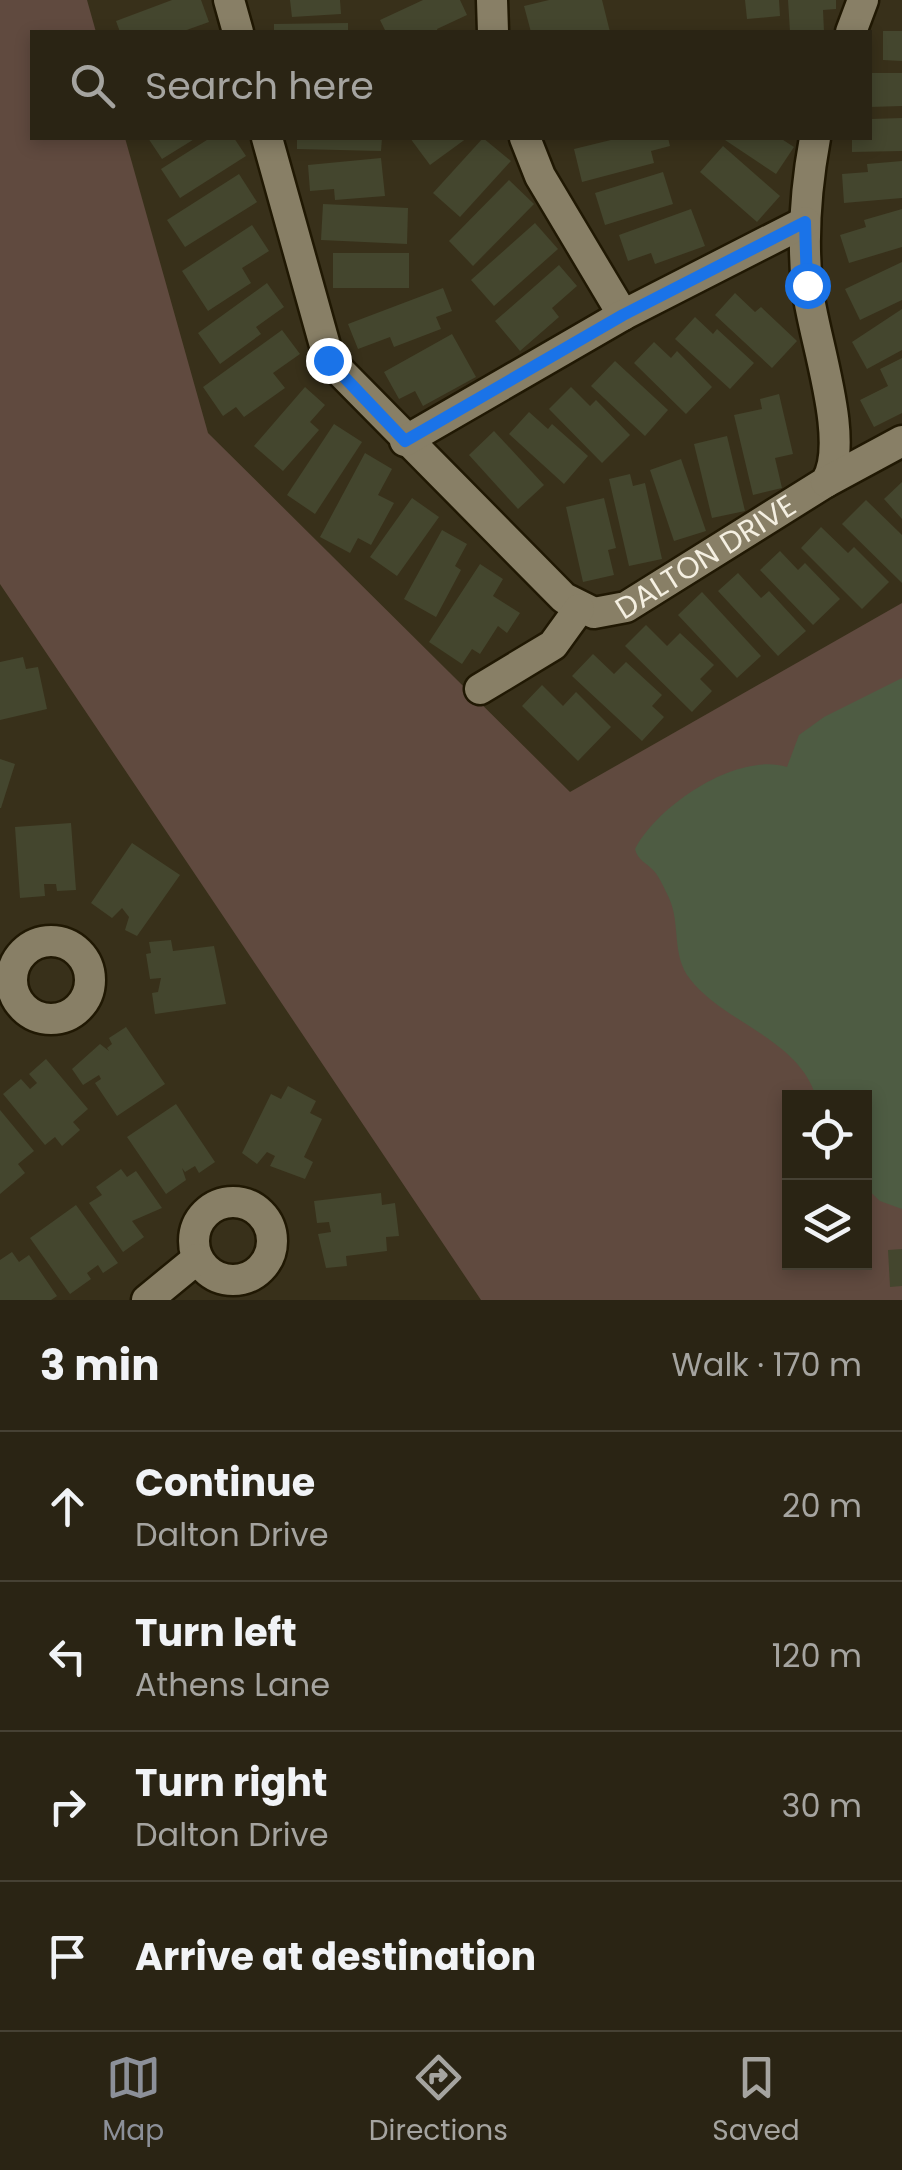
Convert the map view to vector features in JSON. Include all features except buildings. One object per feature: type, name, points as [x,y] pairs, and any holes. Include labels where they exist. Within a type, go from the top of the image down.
[{"type":"street","points":[[229,0],[237,30]]},
{"type":"street","points":[[492,0],[493,30]]},
{"type":"street","points":[[852,30],[864,0]]},
{"type":"street","name":"DALTON DRIVE","points":[[268,140],[328,360],[405,441],[579,609],[594,613],[626,607],[826,482],[902,441]]},
{"type":"street","points":[[526,140],[540,176],[623,315]]},
{"type":"street","name":"DALTON DRIVE","points":[[814,140],[804,196],[807,285],[834,438],[835,468],[826,482]]},
{"type":"street","points":[[405,441],[623,315],[805,222]]},
{"type":"street","name":"DALTON DRIVE","points":[[480,689],[552,646],[579,609]]},
{"type":"street","points":[[147,1300],[197,1258]]},
{"type":"shaded area","points":[[0,0],[87,0],[95,30],[30,30],[30,140],[126,140],[208,433],[570,792],[902,603],[902,1300],[481,1300],[0,584]]},
{"type":"shaded area","points":[[902,678],[902,1209],[872,1194],[872,1090],[813,1090],[794,1060],[704,994],[680,960],[669,898],[656,874],[635,849],[646,832],[680,799],[723,774],[767,764],[787,767],[799,735],[824,717]]},
{"type":"route","points":[[328,360],[405,441],[623,315],[805,222],[807,285]]}]
